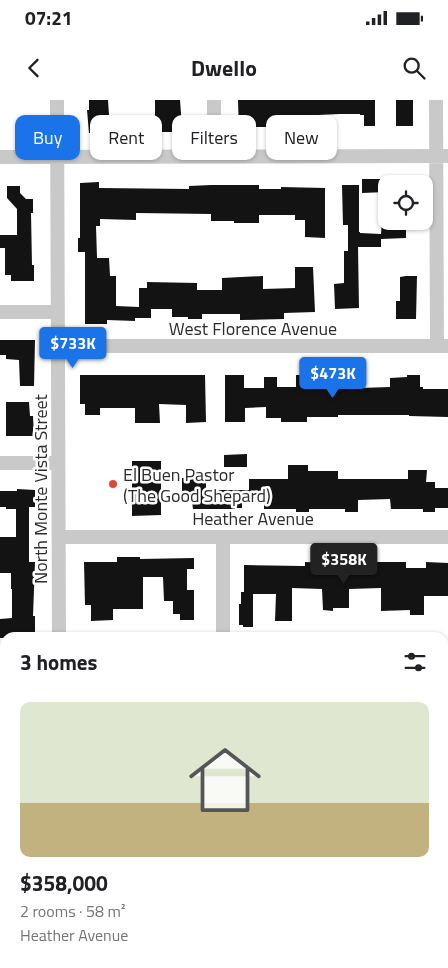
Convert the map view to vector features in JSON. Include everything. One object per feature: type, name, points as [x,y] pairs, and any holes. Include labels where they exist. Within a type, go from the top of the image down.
[{"type":"street","name":"North Monte Vista Street","points":[[57,100],[57,115]]},
{"type":"street","points":[[214,100],[214,115]]},
{"type":"street","points":[[436,100],[442,156],[442,346]]},
{"type":"street","points":[[0,156],[15,156]]},
{"type":"street","points":[[80,156],[172,156]]},
{"type":"street","points":[[256,156],[442,156]]},
{"type":"street","name":"North Monte Vista Street","points":[[57,160],[59,632]]},
{"type":"street","points":[[0,312],[58,312]]},
{"type":"street","name":"West Florence Avenue","points":[[58,346],[442,346]]},
{"type":"street","points":[[0,463],[58,463]]},
{"type":"street","name":"Heather Avenue","points":[[59,537],[448,537]]},
{"type":"street","points":[[223,537],[223,632]]},
{"type":"building","points":[[89,100],[108,100],[109,115],[90,115],[90,133],[87,110],[89,110]]},
{"type":"building","points":[[155,100],[180,100],[181,115],[172,115],[172,132],[162,132],[162,115],[155,115]]},
{"type":"building","points":[[238,100],[375,100],[375,126],[364,126],[364,115],[360,114],[266,115],[266,127],[256,127],[256,115],[238,115]]},
{"type":"building","points":[[396,100],[413,100],[413,126],[396,126]]},
{"type":"building","points":[[362,179],[378,179],[378,192],[362,193]]},
{"type":"building","points":[[99,182],[99,188],[189,189],[189,186],[259,185],[259,189],[281,189],[281,187],[325,188],[325,238],[305,237],[305,220],[295,220],[295,215],[259,215],[259,223],[234,223],[234,221],[211,221],[211,214],[136,213],[136,220],[100,219],[100,226],[96,226],[97,258],[109,258],[110,276],[116,276],[116,306],[139,307],[139,288],[147,288],[147,282],[197,283],[197,290],[222,290],[222,278],[263,276],[263,289],[295,288],[295,267],[313,267],[315,312],[284,313],[284,319],[240,320],[240,314],[202,314],[202,319],[188,319],[188,317],[172,317],[172,309],[151,309],[151,318],[135,318],[135,321],[107,320],[107,324],[85,324],[85,252],[78,252],[78,238],[80,238],[80,183]]},
{"type":"building","points":[[342,185],[359,185],[360,233],[381,234],[381,230],[406,230],[406,238],[381,239],[381,247],[358,247],[359,308],[335,309],[334,284],[344,283],[344,251],[348,251],[348,225],[343,225]]},
{"type":"building","points":[[7,186],[20,186],[20,193],[26,199],[33,199],[33,213],[31,213],[34,281],[11,281],[11,275],[5,275],[5,248],[0,248],[0,235],[17,235],[17,209],[7,198]]},
{"type":"building","points":[[417,276],[416,319],[396,319],[396,301],[400,301],[400,277]]},
{"type":"building","points":[[0,340],[35,340],[34,386],[20,386],[19,360],[6,359],[6,355],[0,355]]},
{"type":"building","points":[[356,374],[356,387],[360,388],[390,387],[390,378],[420,375],[420,387],[423,387],[423,389],[448,389],[448,417],[338,415],[338,417],[307,417],[307,422],[281,422],[281,418],[266,418],[266,407],[245,408],[245,422],[225,422],[225,375],[244,375],[244,388],[264,388],[264,377],[277,377],[277,387],[296,387],[296,375],[309,375],[309,378],[344,377],[344,375]]},
{"type":"building","points":[[80,375],[205,375],[206,422],[186,423],[186,405],[159,404],[160,423],[135,423],[135,408],[100,408],[100,415],[85,415],[85,404],[80,404]]},
{"type":"building","points":[[6,402],[29,402],[30,416],[33,416],[34,436],[6,436]]},
{"type":"building","points":[[247,454],[247,467],[224,467],[224,455]]},
{"type":"building","points":[[132,461],[161,461],[161,515],[132,516]]},
{"type":"building","points":[[288,465],[308,465],[308,471],[338,471],[338,479],[408,479],[408,470],[427,470],[426,482],[435,482],[435,488],[448,488],[448,508],[435,508],[435,512],[423,512],[423,509],[391,509],[390,499],[358,500],[358,512],[345,512],[345,509],[309,509],[309,512],[296,512],[296,509],[264,509],[264,499],[242,500],[242,508],[235,509],[193,509],[191,494],[182,494],[182,478],[190,478],[190,474],[200,474],[200,482],[206,482],[206,490],[249,490],[249,479],[288,479]]},
{"type":"building","points":[[17,489],[35,490],[35,507],[29,507],[29,562],[35,562],[33,616],[35,616],[35,632],[0,632],[0,619],[12,618],[12,589],[11,573],[0,573],[0,537],[16,537],[16,509],[0,507],[0,491],[17,491]]},
{"type":"building","points":[[117,557],[140,557],[140,559],[194,558],[194,569],[187,569],[187,590],[194,590],[194,620],[180,620],[180,614],[173,614],[173,601],[164,601],[163,577],[143,577],[143,609],[113,609],[113,620],[91,621],[91,605],[85,605],[84,562],[117,562]]},
{"type":"building","points":[[330,561],[347,562],[347,565],[367,565],[367,562],[406,562],[406,568],[426,568],[426,562],[448,563],[448,596],[424,596],[424,615],[410,615],[410,610],[381,611],[381,588],[349,589],[349,608],[333,608],[333,611],[323,610],[322,589],[292,588],[292,621],[275,621],[276,594],[253,594],[253,627],[239,625],[239,604],[241,604],[241,592],[244,592],[244,565],[305,566],[305,562],[330,563]]},
{"type":"place","name":"El Buen Pastor (The Good Shepard)","points":[[113,484]]}]
